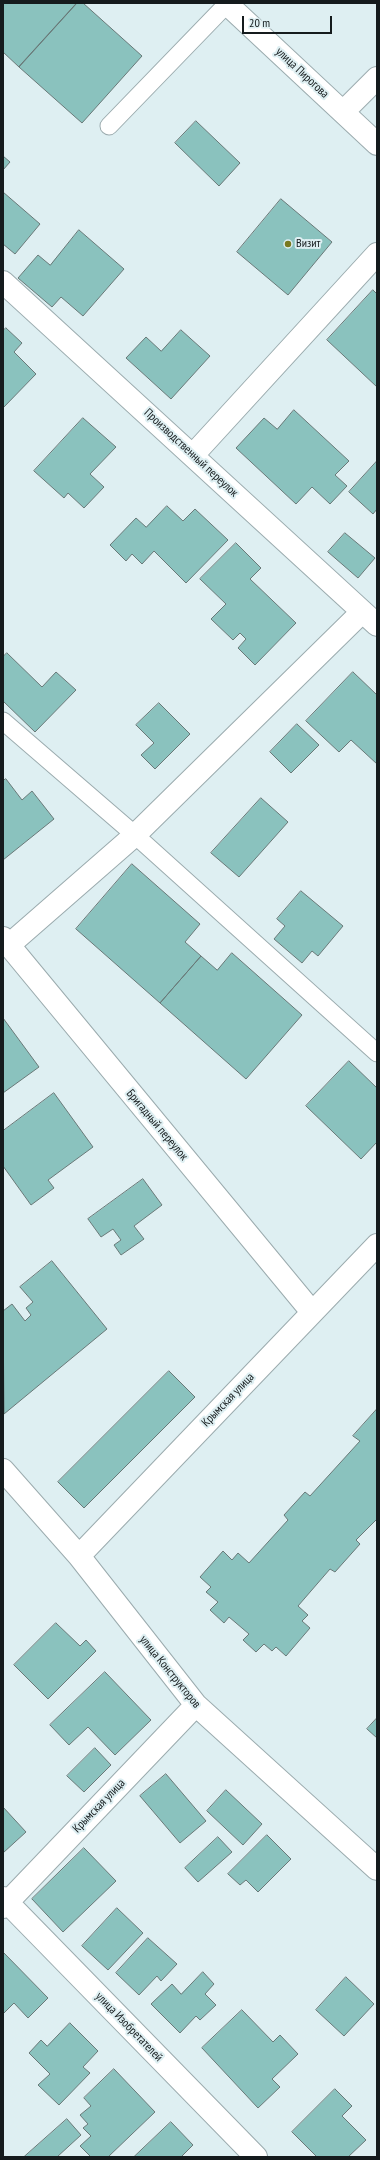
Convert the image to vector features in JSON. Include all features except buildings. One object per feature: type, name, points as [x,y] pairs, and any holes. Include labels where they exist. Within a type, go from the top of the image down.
[{"type":"street","name":"улица Пирогова","points":[[227,4],[377,144]]},
{"type":"street","points":[[343,112],[377,78]]},
{"type":"street","points":[[193,455],[377,254]]},
{"type":"street","name":"Производственный переулок","points":[[3,282],[370,618]]},
{"type":"street","points":[[6,942],[135,835],[370,618]]},
{"type":"street","name":"Бригадный переулок","points":[[6,942],[312,1312]]},
{"type":"street","name":"Крымская улица","points":[[79,1556],[377,1245]]},
{"type":"street","name":"улица Конструкторов","points":[[3,1470],[79,1556],[196,1705],[377,1869]]},
{"type":"street","name":"Крымская улица","points":[[4,1902],[196,1705]]},
{"type":"street","name":"улица Изобретателей","points":[[4,1902],[256,2157]]},
{"type":"lane","points":[[110,126],[227,4]]},
{"type":"lane","points":[[3,721],[135,835],[377,1053]]},
{"type":"place","name":"Визит","points":[[288,244]]}]
